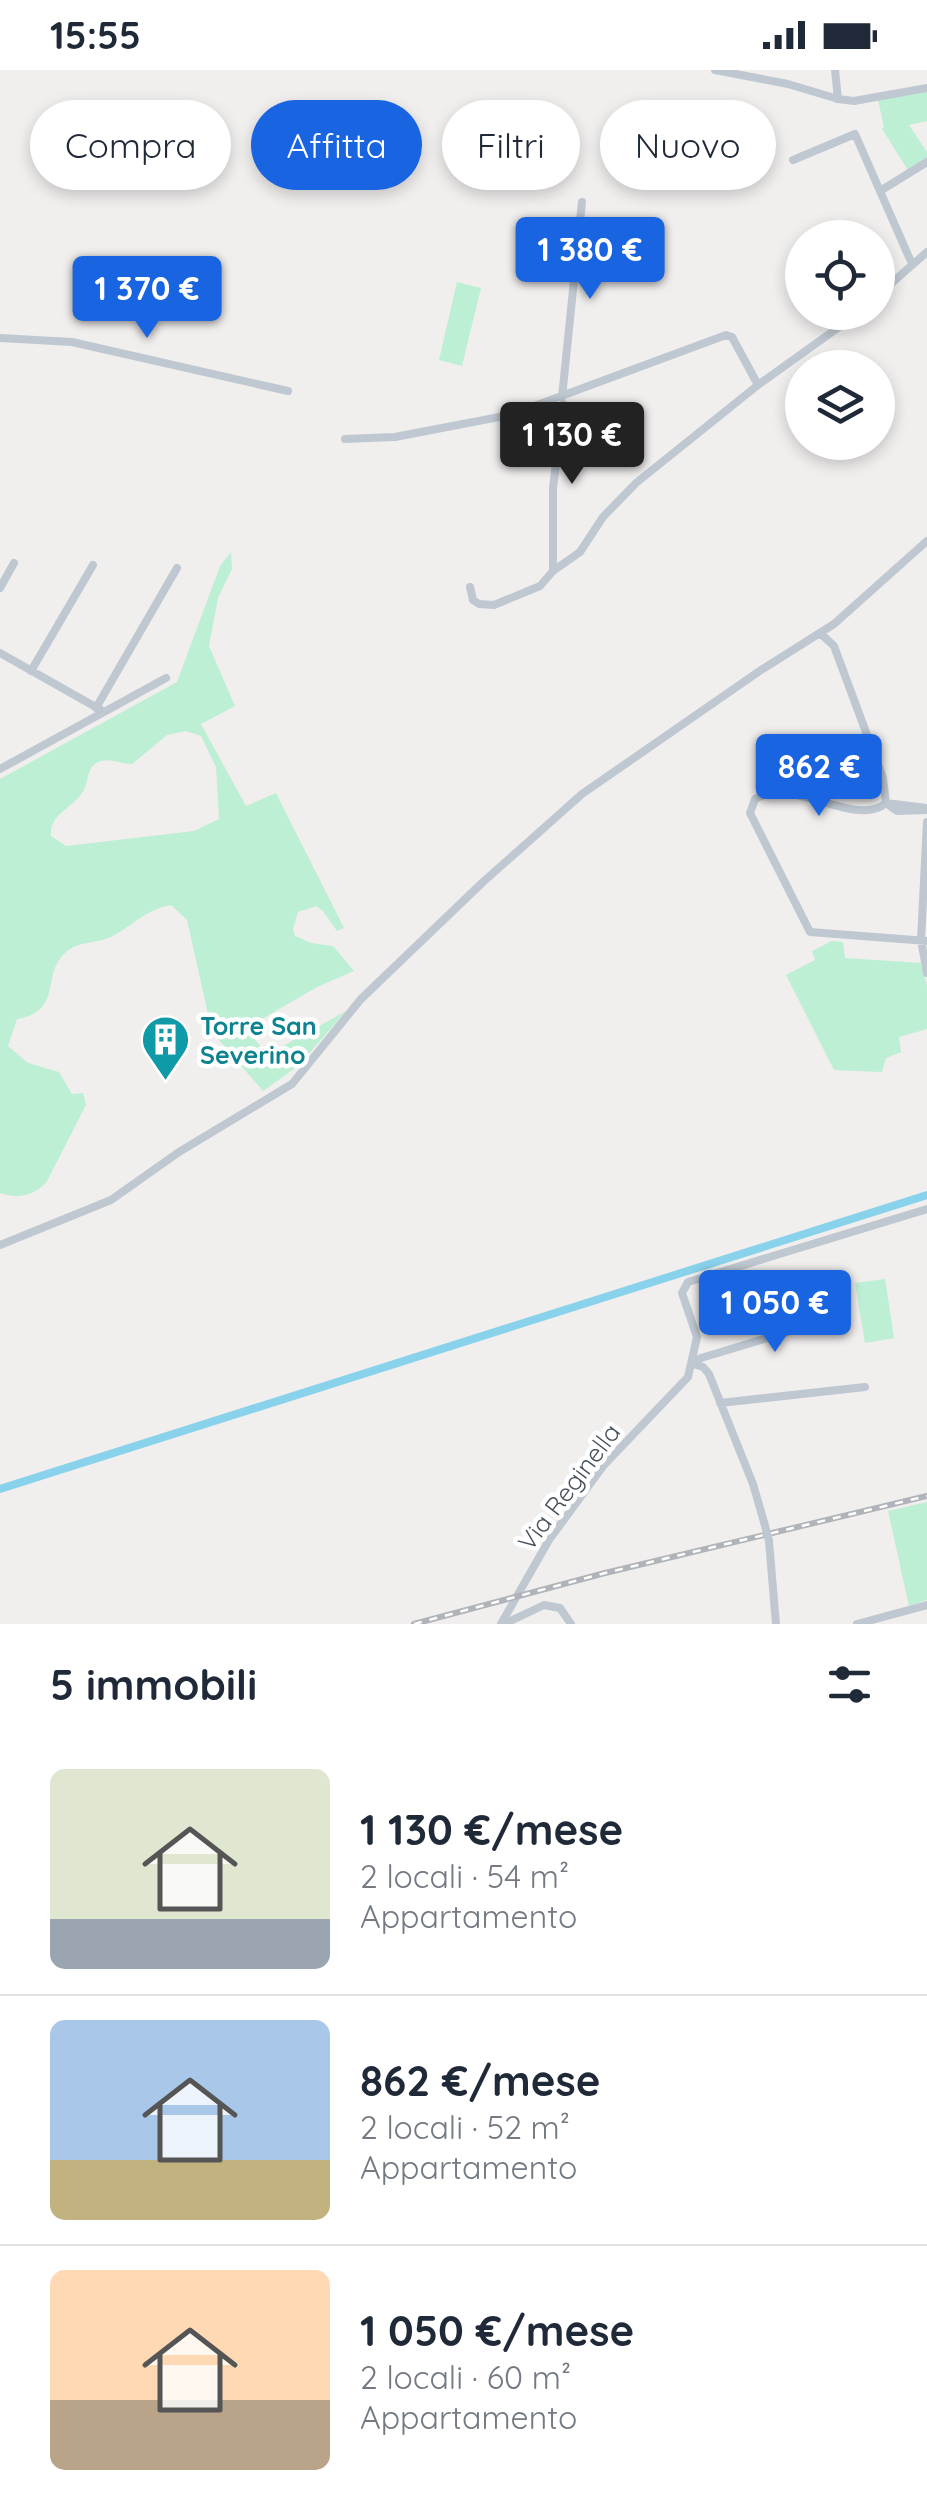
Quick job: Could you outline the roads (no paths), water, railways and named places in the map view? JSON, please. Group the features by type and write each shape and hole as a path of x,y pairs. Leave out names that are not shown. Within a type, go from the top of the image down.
{"street":[{"path":"715,70 788,84 838,100 854,101 927,88"},
{"path":"835,70 838,100"},
{"path":"793,160 855,134 912,264"},
{"path":"880,191 927,162"},
{"path":"553,570 553,488 582,202"},
{"path":"895,280 927,252"},
{"path":"470,588 473,600 494,605 540,586 553,570 580,552 602,517 636,483 758,385 835,330"},
{"path":"345,439 395,438 562,401 726,335 732,336 758,385"},
{"path":"0,338 72,342 288,391"},
{"path":"0,1245 111,1200 179,1152 292,1084 362,999 483,882 582,794 834,624 927,540"},
{"path":"0,588 14,564"},
{"path":"31,671 93,565"},
{"path":"101,710 178,568"},
{"path":"834,624 838,630 834,646"},
{"path":"820,633 834,646 883,778 886,804"},
{"path":"0,653 101,710"},
{"path":"0,768 166,678"},
{"path":"924,940 810,932 750,813 755,799 764,793 779,792 850,808 874,810 886,804 927,813 927,972"},
{"path":"693,1364 697,1337 682,1293 688,1282 927,1208"},
{"path":"693,1364 840,1316"},
{"path":"693,1364 709,1374 753,1484 768,1541 776,1624"},
{"name":"Via Reginella","path":"503,1624 549,1540 604,1466 688,1377 693,1364"},
{"path":"720,1403 865,1388"},
{"name":"Via Reginella","path":"503,1624 544,1605 560,1608 571,1624"},
{"path":"857,1624 927,1605"}],"waterway":[{"path":"0,1489 927,1195"}],"railway":[{"path":"414,1624 605,1573 927,1496"}],"place":[{"name":"Torre San Severino","path":"165,1082"}]}
